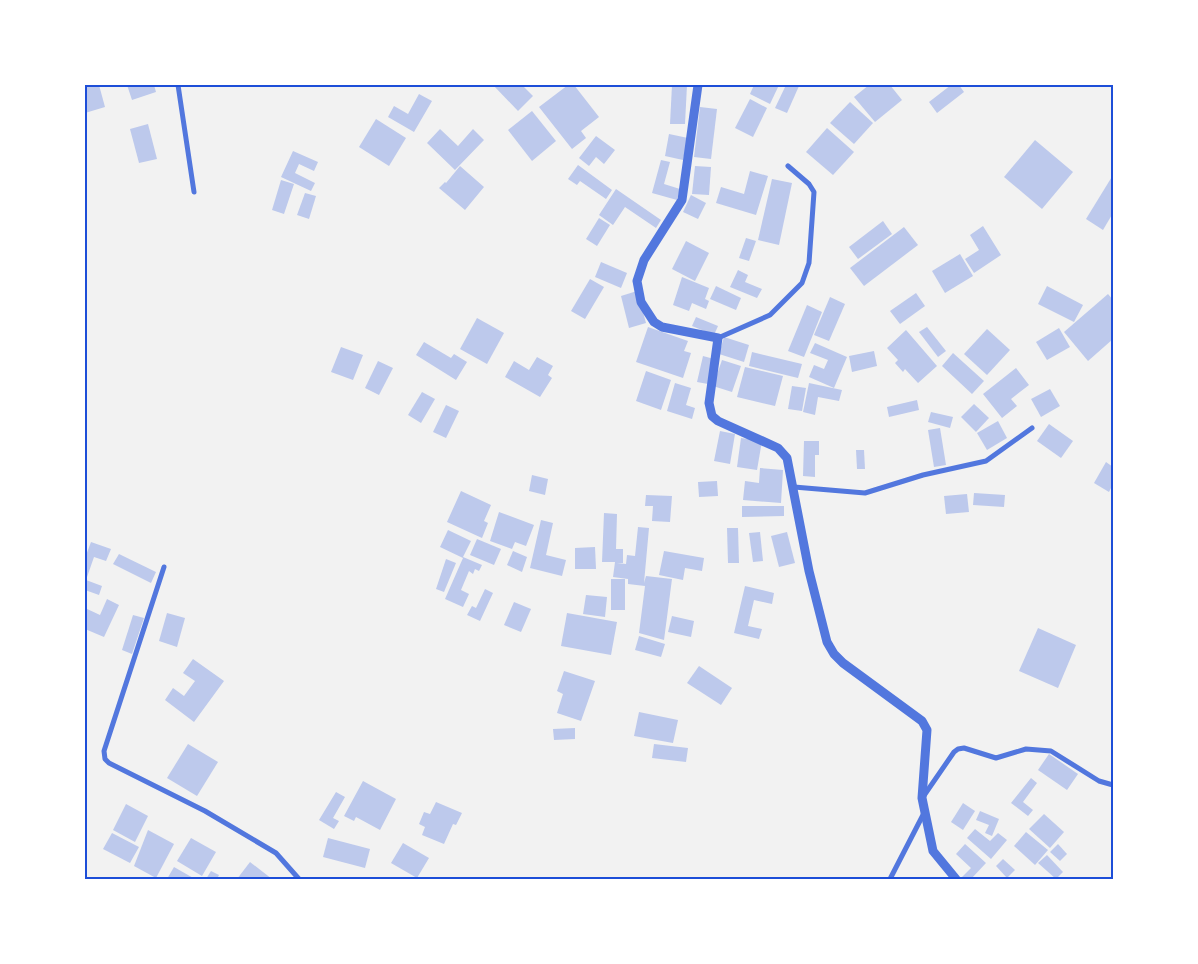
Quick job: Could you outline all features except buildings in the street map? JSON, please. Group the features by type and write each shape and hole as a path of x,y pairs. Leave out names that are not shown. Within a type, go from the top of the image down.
{"street":[{"path":"178,85 194,192"},
{"path":"698,85 682,200 644,260 637,281 641,302 654,322 662,327 718,338 770,315 802,282 809,263 814,192 809,184 788,166"},
{"path":"718,338 709,403 712,416 718,421 778,448 787,458 809,572 827,642 834,654 843,662 922,721 927,730 922,798 933,851 956,879"},
{"path":"794,487 866,493 923,475 986,461 1032,428"},
{"path":"164,567 104,751 105,759 109,763 204,811 276,853 299,879"},
{"path":"922,798 954,752 964,748 996,758 1026,749 1051,751 1099,781 1113,785"},
{"path":"890,879 925,812"}]}
